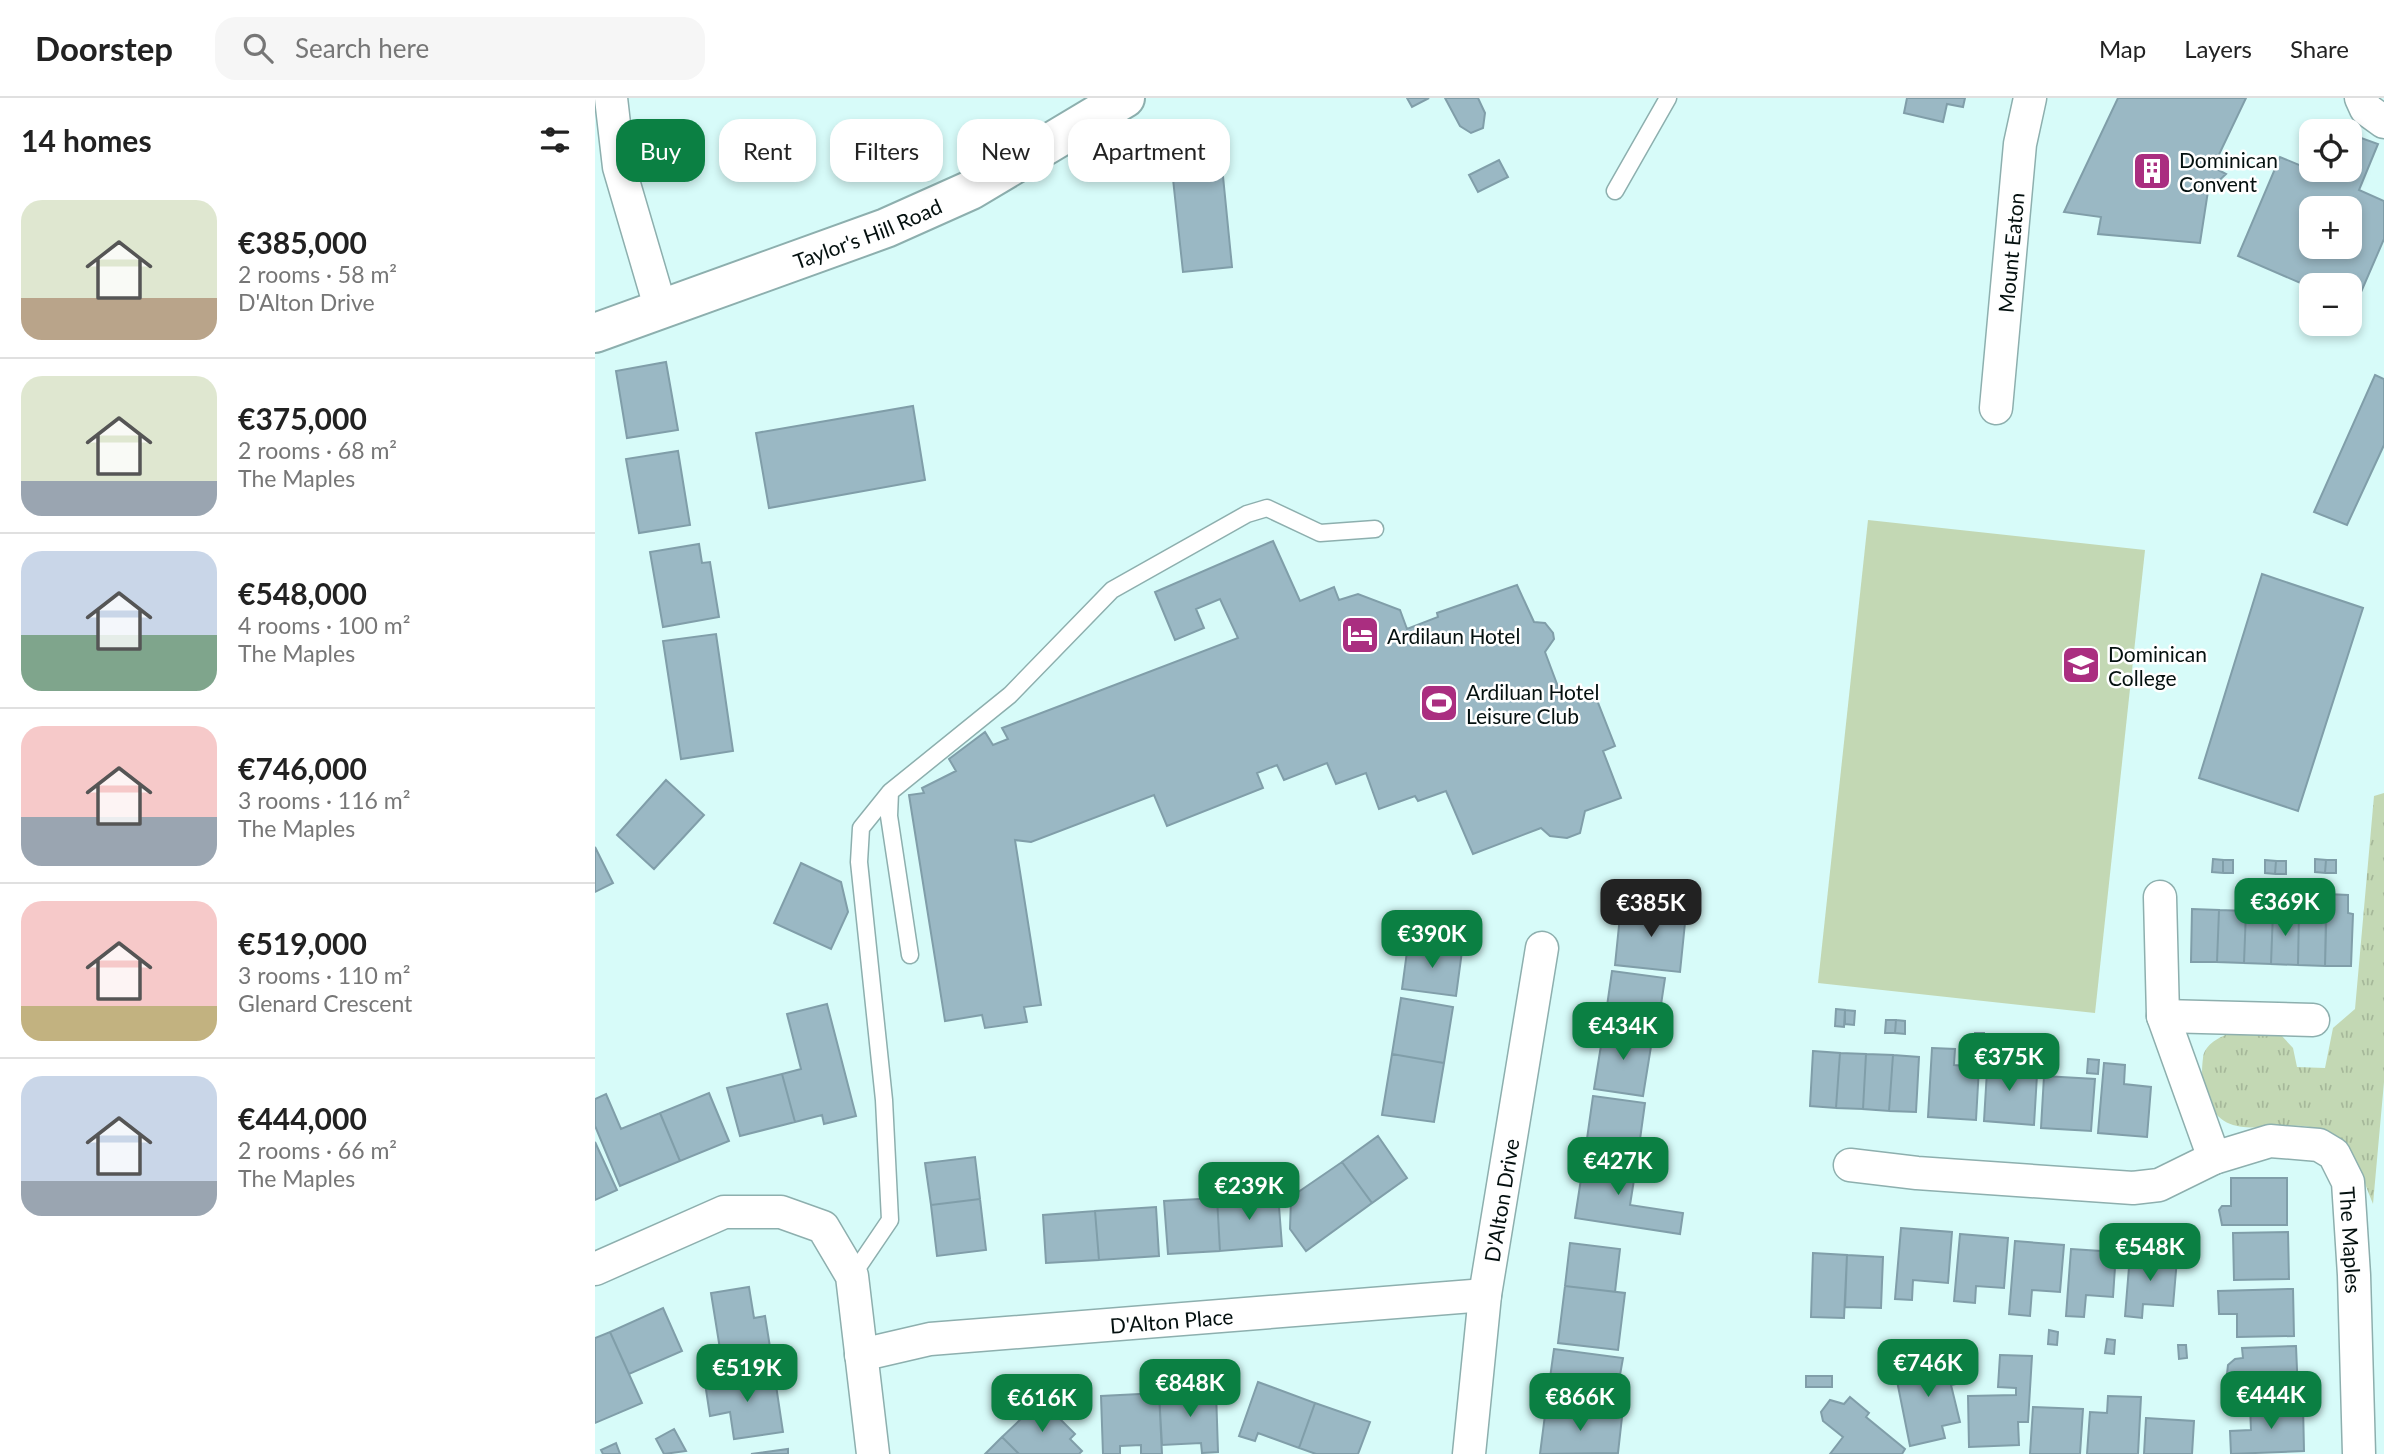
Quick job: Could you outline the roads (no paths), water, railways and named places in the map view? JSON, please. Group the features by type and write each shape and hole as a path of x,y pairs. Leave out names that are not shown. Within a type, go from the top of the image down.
{"main road":[{"name":"Taylor's Hill Road","path":"595,333 874,233 971,190 1125,98"}],"street":[{"path":"611,98 619,167 661,310"},
{"name":"Mount Eaton","path":"1996,408 2020,144 2030,98"},
{"path":"2361,98 2366,109 2384,122"},
{"path":"2160,897 2163,1016 2214,1158"},
{"name":"D'Alton Drive","path":"1469,1454 1485,1295 1542,948"},
{"path":"2163,1016 2313,1020"},
{"name":"The Maples","path":"1850,1164 1930,1174 2133,1188 2159,1185 2214,1158 2270,1141 2298,1141 2319,1145 2334,1154 2348,1182 2354,1275 2359,1454"},
{"path":"595,1269 724,1212 781,1212 823,1227 852,1276 873,1454"},
{"name":"D'Alton Place","path":"862,1355 930,1339 1485,1295"}],"lane":[{"path":"1615,191 1668,98"},
{"path":"852,1276 890,1220 884,1100 859,862 861,828 890,792 1010,695 1112,590 1247,514 1267,508 1320,533 1375,529"},
{"path":"890,792 889,816 910,956"}],"place":[{"name":"Dominican Convent","path":"2152,171"},
{"name":"Ardilaun Hotel","path":"1360,635"},
{"name":"Dominican College","path":"2081,665"},
{"name":"Ardiluan Hotel Leisure Club","path":"1439,703"}]}
